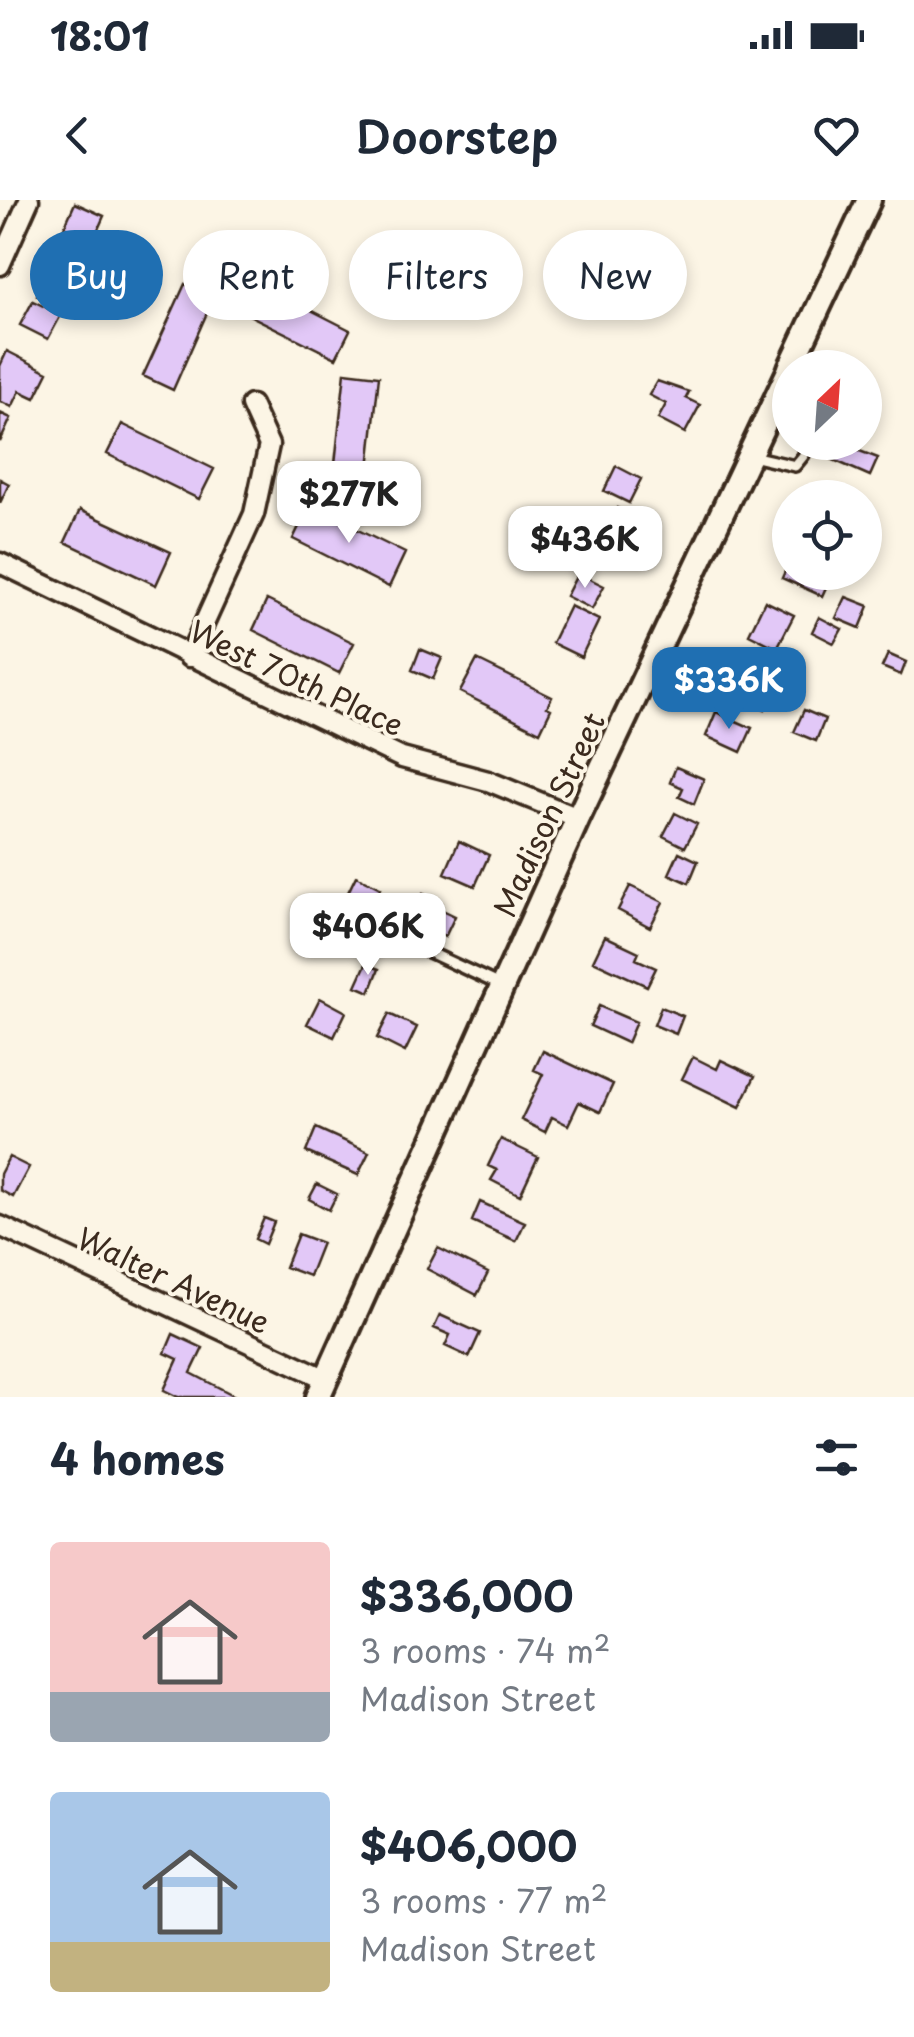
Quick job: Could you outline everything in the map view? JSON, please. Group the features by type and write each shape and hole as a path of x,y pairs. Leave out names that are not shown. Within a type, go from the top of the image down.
{"street":[{"path":"2,256 29,200"},
{"name":"Madison Street","path":"798,350 869,200"},
{"path":"189,657 254,514 269,444 251,404"},
{"name":"Madison Street","path":"322,1388 578,818 749,456 772,421"},
{"name":"West 70th Place","path":"0,563 402,758 488,781 578,818"},
{"name":"Walter Avenue","path":"0,1226 322,1388"}],"lane":[{"path":"749,456 795,466 798,460"},
{"path":"398,918 418,947 502,987"}],"building":[{"path":"75,203 104,216 98,230 63,230"},
{"path":"183,288 183,320 204,320 173,390 143,376"},
{"path":"30,307 30,320 58,320 48,339 20,325"},
{"path":"329,319 350,330 336,358 259,320"},
{"path":"7,351 48,372 35,398 20,391 12,407 0,401 0,366"},
{"path":"345,372 379,376 368,477 334,473"},
{"path":"657,381 689,392 686,398 700,405 685,433 658,419 666,404 649,395"},
{"path":"0,413 11,418 0,442"},
{"path":"122,424 214,469 199,499 107,454"},
{"path":"834,460 877,460 870,476"},
{"path":"616,466 641,479 629,503 604,491"},
{"path":"0,479 9,484 0,503"},
{"path":"309,506 405,553 389,587 293,539"},
{"path":"617,508 643,521 627,553 585,532 593,515 610,523"},
{"path":"80,510 171,552 156,585 65,542"},
{"path":"578,573 604,586 592,609 566,596"},
{"path":"846,597 869,606 860,628 836,618"},
{"path":"267,600 354,643 339,673 253,630"},
{"path":"765,601 794,615 777,648 749,634"},
{"path":"570,606 599,620 581,657 552,643"},
{"path":"819,617 842,629 834,643 812,632"},
{"path":"420,649 442,658 433,679 412,670"},
{"path":"888,654 906,662 901,675 882,667"},
{"path":"755,656 783,670 765,709 736,695"},
{"path":"477,660 552,697 540,732 460,692"},
{"path":"804,710 825,719 816,741 794,732"},
{"path":"716,712 752,728 741,752 706,736"},
{"path":"676,767 704,779 694,804 679,797 683,788 670,782"},
{"path":"675,813 697,824 685,847 663,836"},
{"path":"459,841 489,855 475,886 445,873"},
{"path":"679,852 698,861 689,883 669,874"},
{"path":"356,876 380,888 364,921 340,909"},
{"path":"630,886 663,902 650,927 618,910"},
{"path":"423,894 442,903 440,909 455,916 445,937 410,920"},
{"path":"338,918 365,931 355,953 327,940"},
{"path":"605,936 639,952 636,959 656,968 647,986 593,961"},
{"path":"366,964 379,969 370,992 356,986"},
{"path":"320,998 346,1012 334,1037 307,1024"},
{"path":"599,1006 636,1022 627,1043 590,1026"},
{"path":"661,1007 683,1016 676,1034 654,1025"},
{"path":"389,1014 417,1027 405,1052 377,1038"},
{"path":"543,1051 613,1084 600,1112 579,1102 568,1125 552,1117 545,1132 521,1120 543,1074 534,1070"},
{"path":"693,1057 717,1069 721,1060 755,1076 740,1107 682,1079"},
{"path":"316,1128 369,1152 358,1175 306,1152"},
{"path":"501,1139 538,1157 520,1195 491,1180 497,1170 488,1166"},
{"path":"9,1157 29,1167 13,1197 0,1190 0,1174"},
{"path":"317,1184 337,1194 329,1210 309,1199"},
{"path":"480,1202 525,1222 516,1241 472,1221"},
{"path":"264,1218 274,1222 265,1244 255,1239"},
{"path":"298,1234 322,1243 309,1276 285,1267"},
{"path":"438,1248 488,1273 477,1295 427,1269"},
{"path":"440,1315 480,1333 469,1357 445,1346 450,1335 434,1328"},
{"path":"173,1334 203,1348 191,1373 237,1397 178,1397 164,1390 178,1359 165,1353"}]}
